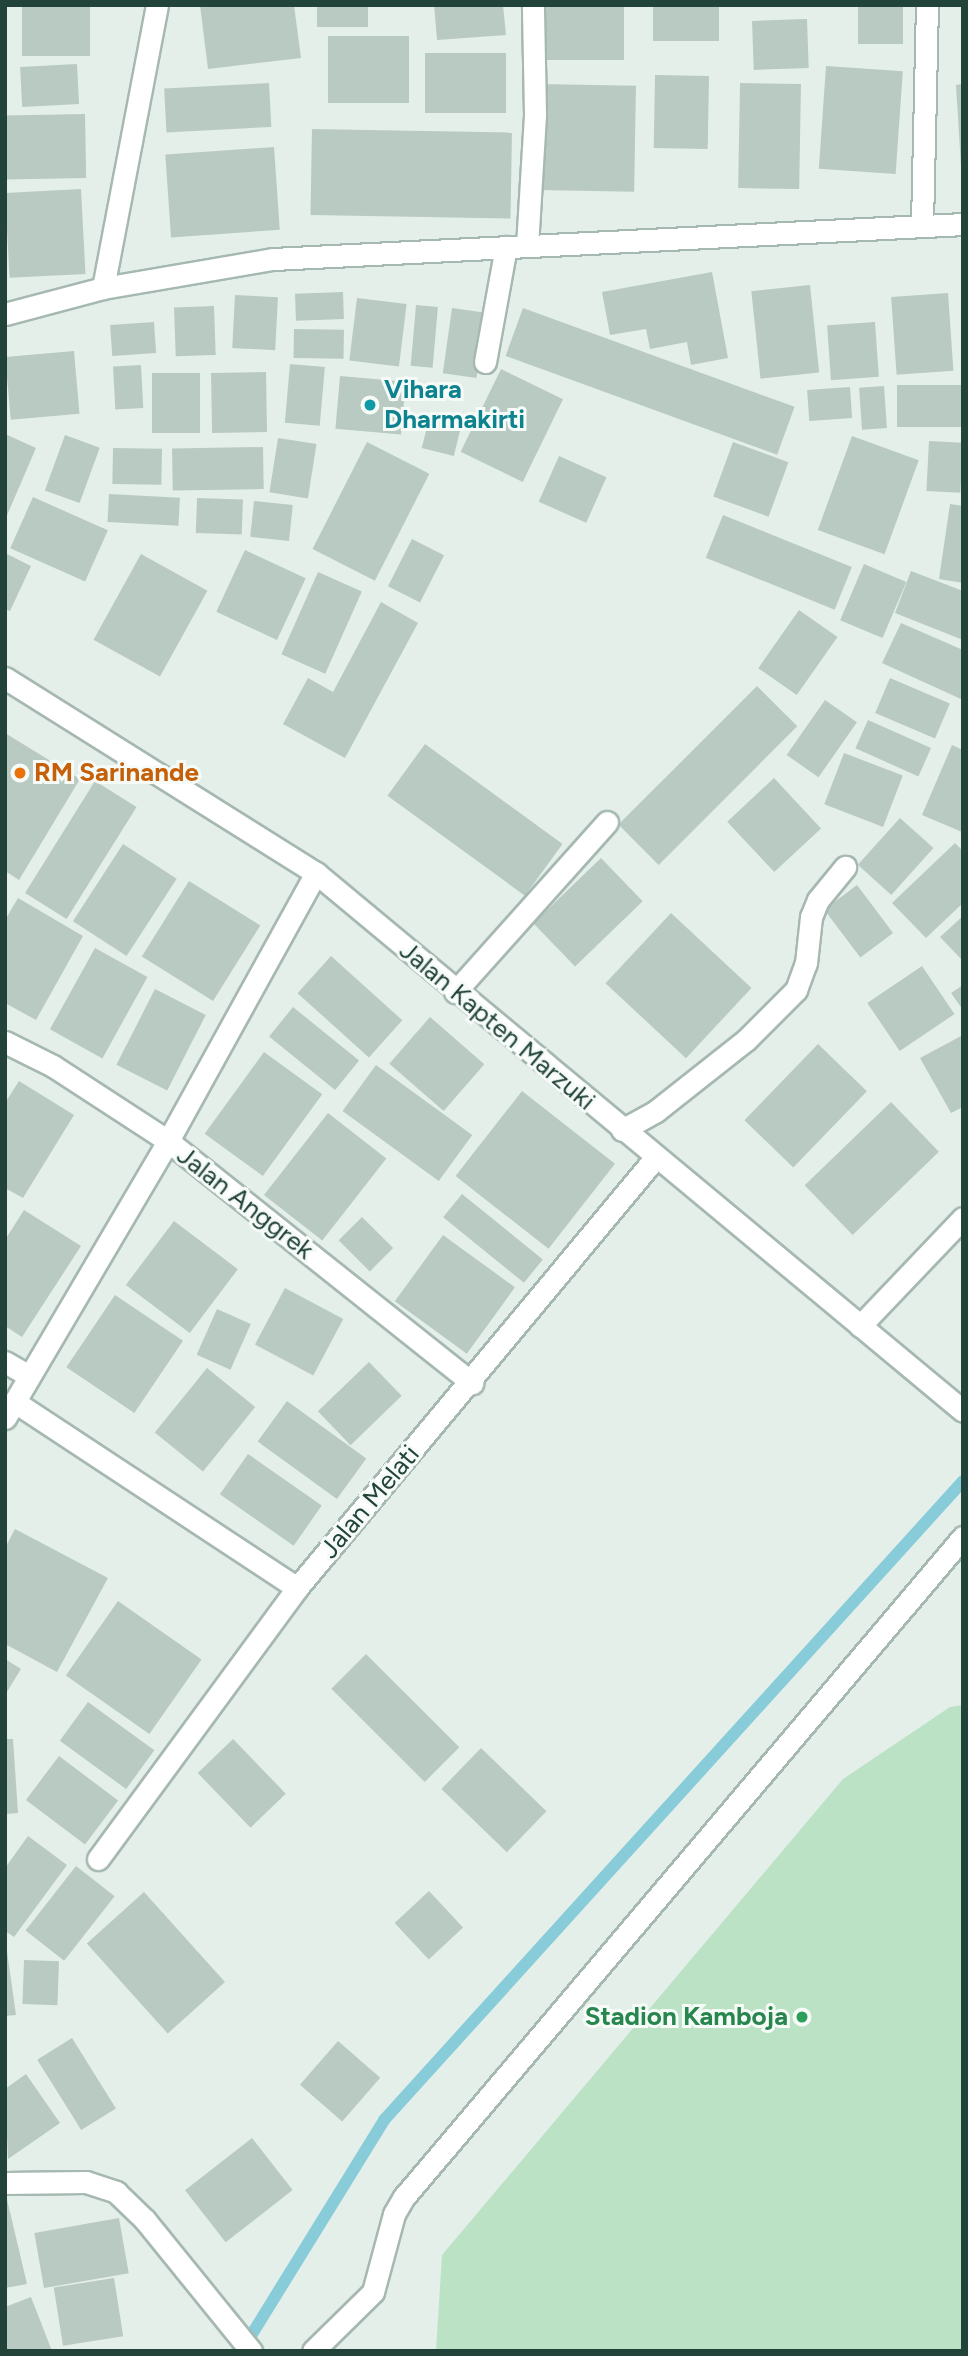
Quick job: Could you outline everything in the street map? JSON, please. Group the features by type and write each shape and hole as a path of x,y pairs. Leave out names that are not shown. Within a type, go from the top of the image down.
{"street":[{"path":"103,288 157,5"},
{"path":"485,362 516,246 535,114 533,5"},
{"path":"922,224 928,5"},
{"path":"5,314 103,288 273,259 963,224"},
{"name":"Jalan Kapten Marzuki","path":"5,678 316,873 455,992 963,1411"},
{"path":"455,992 607,822"},
{"path":"622,1130 656,1111 746,1040 796,990 806,963 811,917 818,900 845,867"},
{"path":"297,1588 10,1410 168,1141 316,873"},
{"name":"Jalan Anggrek","path":"5,1042 53,1066 168,1141 471,1383"},
{"name":"Jalan Melati","path":"98,1859 297,1588 471,1383 656,1157"},
{"path":"860,1326 963,1218"},
{"path":"5,1362 29,1376"},
{"path":"313,2351 373,2292 394,2214 404,2197 963,1536"},
{"path":"5,2183 86,2182 116,2192 145,2220 251,2351"}],"green space":[{"name":"Stadion Kamboja","path":"963,1705 963,2351 436,2351 442,2255 843,1779 950,1707"}],"building":[{"path":"22,5 90,5 90,56 22,56"},
{"path":"200,5 294,5 301,58 208,69"},
{"path":"317,5 368,5 368,27 317,27"},
{"path":"434,5 503,5 506,35 437,40"},
{"path":"543,5 624,5 624,60 543,60"},
{"path":"653,5 719,5 719,41 653,41"},
{"path":"858,5 903,5 903,44 858,44"},
{"path":"807,19 809,68 754,70 752,21"},
{"path":"328,36 409,36 409,103 328,103"},
{"path":"425,53 506,53 506,113 425,113"},
{"path":"77,64 79,104 22,107 20,67"},
{"path":"826,66 903,71 896,174 819,169"},
{"path":"655,75 709,76 708,149 654,148"},
{"path":"269,83 271,127 166,132 164,88"},
{"path":"740,83 801,84 799,189 738,188"},
{"path":"538,84 636,86 634,192 536,190"},
{"path":"963,84 963,166 961,166 956,85"},
{"path":"85,114 86,178 6,179 5,115"},
{"path":"312,129 512,132 510,218 310,215"},
{"path":"274,147 280,230 171,237 165,155"},
{"path":"81,189 85,274 10,278 5,193"},
{"path":"712,272 728,358 691,365 687,342 650,349 646,329 610,335 602,292"},
{"path":"810,285 819,373 761,379 751,291"},
{"path":"343,292 344,319 296,321 295,294"},
{"path":"948,293 953,371 897,375 891,297"},
{"path":"235,295 278,297 275,350 232,348"},
{"path":"357,298 407,304 399,367 349,361"},
{"path":"416,305 438,307 433,368 411,366"},
{"path":"214,306 216,355 176,356 174,307"},
{"path":"452,308 486,313 476,378 443,373"},
{"path":"523,308 795,407 777,455 506,356"},
{"path":"154,322 156,353 112,356 110,325"},
{"path":"875,322 879,377 831,380 827,325"},
{"path":"294,329 344,330 343,359 293,358"},
{"path":"74,351 79,414 11,420 5,357"},
{"path":"290,364 325,367 320,426 285,423"},
{"path":"141,365 143,408 115,409 113,366"},
{"path":"501,369 563,399 523,482 461,452"},
{"path":"266,372 267,432 212,433 211,373"},
{"path":"152,373 200,373 200,433 152,433"},
{"name":"Vihara Dharmakirti","path":"340,376 406,382 401,435 335,429"},
{"path":"897,385 963,385 963,427 897,427"},
{"path":"884,386 887,428 862,430 859,388"},
{"path":"850,387 852,418 809,421 807,390"},
{"path":"430,415 462,423 454,456 422,448"},
{"path":"5,434 36,448 5,520"},
{"path":"65,435 100,448 80,503 45,490"},
{"path":"852,436 919,460 885,554 818,530"},
{"path":"278,438 317,444 308,498 269,492"},
{"path":"929,441 963,443 960,493 926,491"},
{"path":"367,442 429,474 375,581 313,549"},
{"path":"733,442 788,462 769,517 713,497"},
{"path":"263,447 264,489 173,491 172,449"},
{"path":"113,448 162,449 161,485 112,484"},
{"path":"559,456 607,477 586,523 539,502"},
{"path":"109,494 180,498 178,526 108,522"},
{"path":"33,497 108,530 85,582 10,548"},
{"path":"197,498 243,500 242,535 196,533"},
{"path":"254,501 293,505 289,541 250,537"},
{"path":"950,504 963,506 963,583 939,579"},
{"path":"723,515 852,567 835,610 706,558"},
{"path":"412,539 444,555 420,603 388,586"},
{"path":"245,550 306,578 277,640 216,612"},
{"path":"5,553 31,566 10,611 5,609"},
{"path":"141,554 207,591 160,677 93,640"},
{"path":"864,564 906,582 883,638 840,620"},
{"path":"911,571 963,591 963,640 895,613"},
{"path":"318,572 362,592 325,674 281,654"},
{"path":"381,602 418,623 345,758 283,724 308,678 333,692"},
{"path":"799,610 838,637 797,695 758,668"},
{"path":"901,623 963,650 963,700 882,663"},
{"path":"890,678 950,703 935,738 875,713"},
{"path":"757,686 797,726 659,865 618,825"},
{"path":"825,700 857,722 819,777 787,755"},
{"path":"868,720 931,748 918,776 855,748"},
{"path":"5,733 80,779 19,880 5,871"},
{"path":"425,744 563,844 525,896 387,796"},
{"path":"952,745 963,750 962,832 922,815"},
{"path":"844,753 903,776 883,827 824,804"},
{"path":"774,778 821,828 774,872 727,822"},
{"path":"95,781 137,807 67,919 25,893"},
{"path":"900,818 933,848 891,895 858,865"},
{"path":"955,843 963,851 963,903 926,938 892,903"},
{"path":"123,844 177,879 127,956 73,921"},
{"path":"601,858 643,901 575,966 533,923"},
{"path":"189,881 260,926 213,1001 142,956"},
{"path":"857,885 893,933 860,958 824,910"},
{"path":"18,898 83,936 36,1020 5,1003 5,920"},
{"path":"671,913 751,988 686,1058 606,983"},
{"path":"963,916 963,961 940,937"},
{"path":"95,948 147,977 102,1058 50,1029"},
{"path":"331,956 402,1020 369,1057 298,993"},
{"path":"922,966 954,1014 900,1051 867,1003"},
{"path":"963,985 963,1010 951,993"},
{"path":"155,989 206,1015 167,1091 116,1065"},
{"path":"293,1007 359,1060 335,1090 269,1037"},
{"path":"430,1017 484,1064 444,1111 389,1064"},
{"path":"963,1035 963,1107 951,1113 920,1058"},
{"path":"818,1044 867,1091 793,1167 744,1120"},
{"path":"264,1052 322,1094 263,1176 205,1134"},
{"path":"376,1065 472,1135 439,1181 342,1111"},
{"path":"19,1081 74,1115 23,1198 5,1188 5,1103"},
{"path":"522,1091 615,1164 548,1249 456,1176"},
{"path":"891,1102 939,1152 853,1235 805,1185"},
{"path":"328,1113 386,1159 322,1241 264,1195"},
{"path":"462,1194 543,1259 524,1283 443,1217"},
{"path":"24,1210 81,1246 22,1337 5,1326 5,1240"},
{"path":"362,1217 393,1248 370,1271 339,1240"},
{"path":"174,1221 238,1269 190,1333 126,1285"},
{"path":"443,1235 515,1287 467,1354 395,1301"},
{"path":"285,1288 343,1319 313,1375 255,1345"},
{"path":"115,1295 183,1341 134,1413 66,1367"},
{"path":"217,1309 251,1324 230,1370 197,1355"},
{"path":"369,1362 402,1396 351,1445 318,1411"},
{"path":"207,1368 255,1407 203,1472 155,1433"},
{"path":"287,1401 366,1459 337,1499 258,1441"},
{"path":"248,1454 322,1506 294,1546 220,1494"},
{"path":"15,1529 108,1578 57,1672 5,1644 5,1548"},
{"path":"118,1601 202,1660 149,1734 66,1676"},
{"path":"366,1654 459,1747 425,1782 331,1689"},
{"path":"5,1659 21,1669 5,1695"},
{"path":"88,1702 154,1750 126,1789 60,1741"},
{"path":"5,1739 13,1739 18,1813 5,1814"},
{"path":"233,1739 286,1794 251,1828 198,1773"},
{"path":"481,1748 546,1811 507,1852 441,1789"},
{"path":"59,1756 118,1801 85,1844 26,1800"},
{"path":"28,1836 67,1865 14,1937 5,1931 5,1868"},
{"path":"76,1866 115,1896 64,1961 26,1931"},
{"path":"429,1891 463,1928 429,1960 395,1923"},
{"path":"144,1892 225,1982 168,2033 87,1944"},
{"path":"5,1937 16,2015 5,2016"},
{"path":"24,1960 59,1961 57,2005 22,2004"},
{"path":"72,2038 116,2108 81,2130 37,2060"},
{"path":"338,2041 380,2078 342,2122 300,2085"},
{"path":"26,2074 60,2123 8,2159 5,2089"},
{"path":"252,2138 293,2190 226,2242 185,2190"},
{"path":"5,2191 27,2284 5,2288"},
{"path":"119,2218 129,2273 44,2288 34,2233"},
{"path":"114,2278 123,2336 63,2346 54,2288"},
{"path":"31,2297 52,2351 5,2351 5,2307"}],"waterway":[{"path":"244,2347 384,2120 963,1481"}],"place":[{"name":"Vihara Dharmakirti","path":"370,405"},
{"name":"RM Sarinande","path":"20,773"},
{"name":"Stadion Kamboja","path":"802,2017"}]}
